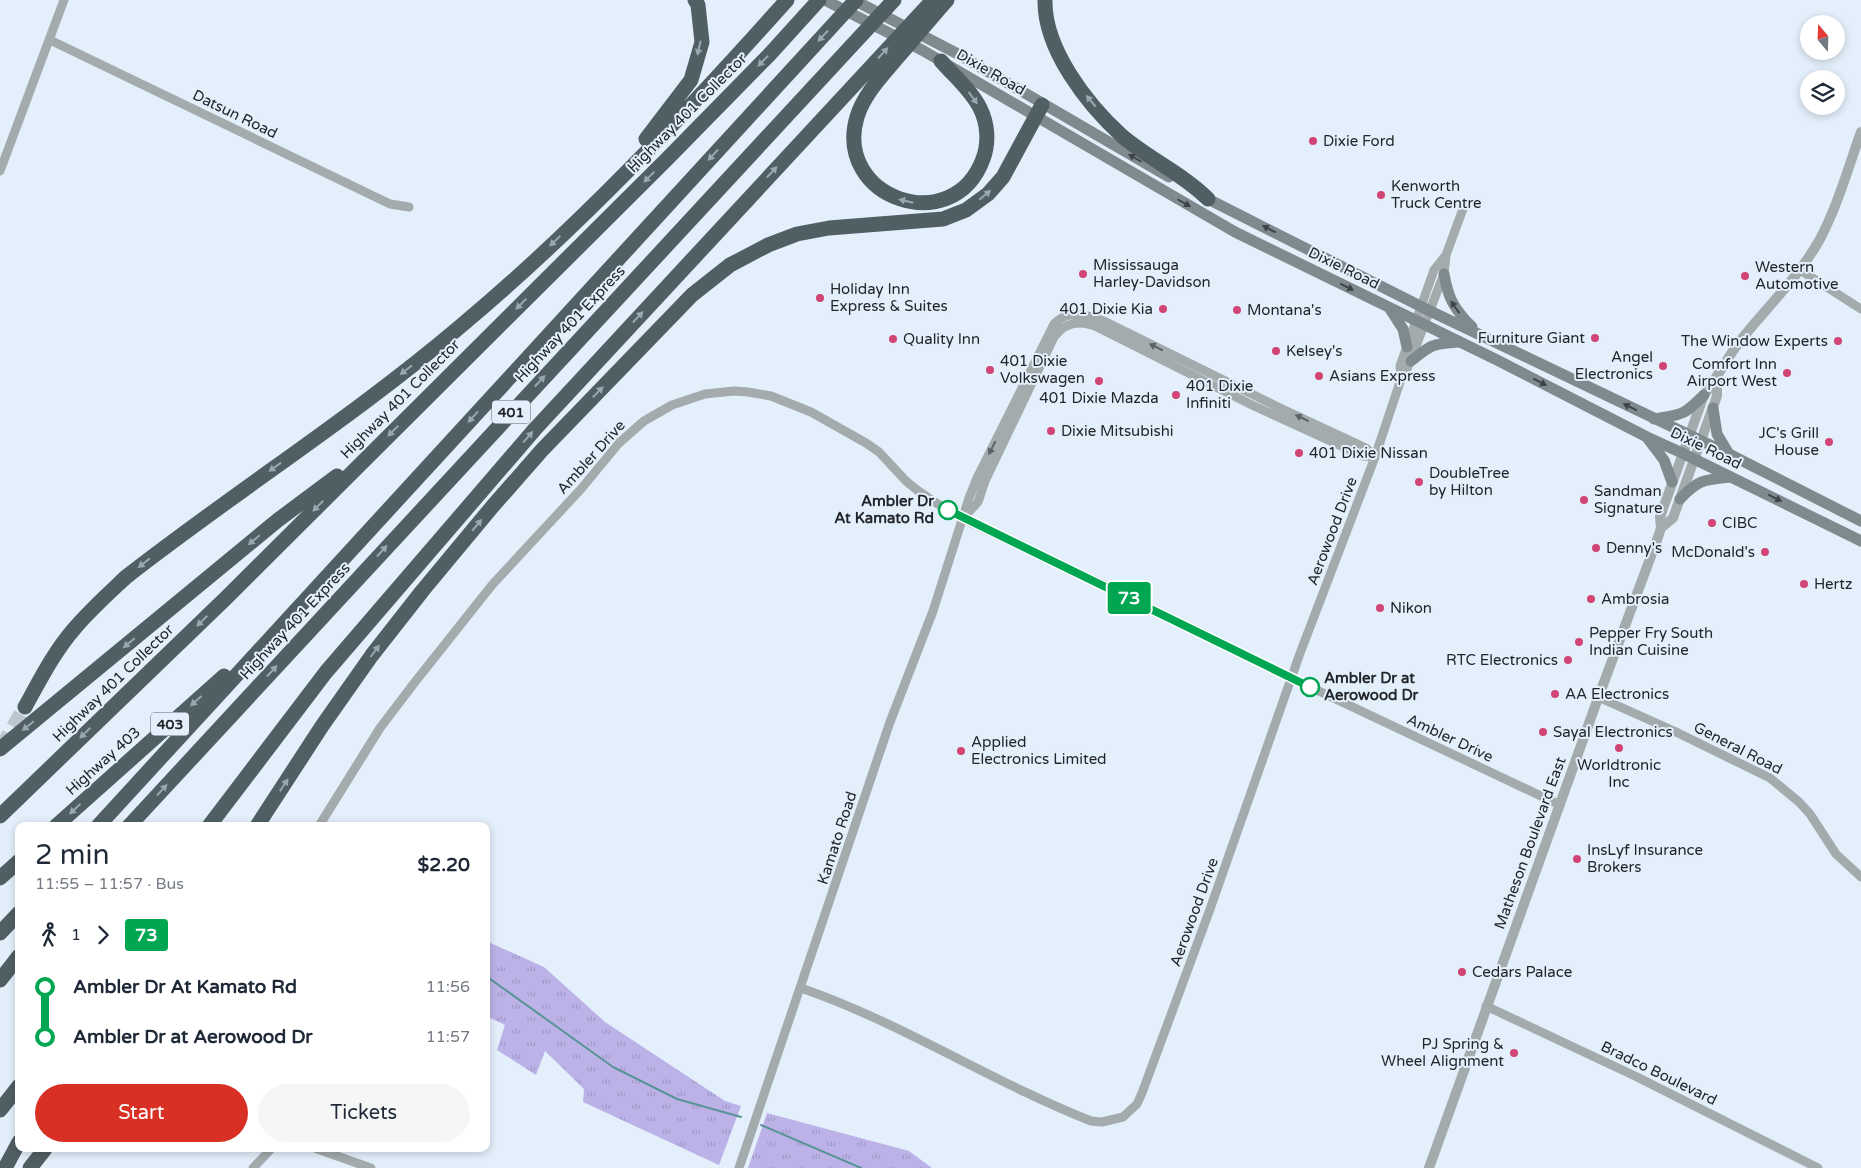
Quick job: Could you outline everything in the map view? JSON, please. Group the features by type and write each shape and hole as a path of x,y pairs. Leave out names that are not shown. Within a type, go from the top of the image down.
{"highway":[{"path":"590,208 637,151 690,80 702,42 698,5 695,0"},
{"path":"25,707 52,658 73,630 99,602 126,577 389,384 504,289 644,154 787,0"},
{"name":"Highway 401 Collector","path":"0,816 226,598 667,159 820,0"},
{"name":"Highway 401 Express","path":"102,822 855,0"},
{"name":"Highway 401 Express","path":"133,822 894,0"},
{"name":"401","path":"214,822 326,672 535,429 933,0"},
{"path":"941,61 980,107 986,124 987,141 984,157 972,180 961,190 948,197 925,204 910,203 896,199 878,188 862,168 854,145 854,131 857,116 872,88 947,0"},
{"path":"1045,0 1045,9 1054,46 1074,81 1100,113 1123,136 1194,185 1208,199"},
{"path":"260,822 322,726 372,655 423,590 542,450 692,295 730,265 768,245 797,234 829,228 943,219 966,210 988,194 1003,177 1039,110"},
{"path":"0,749 278,520 377,447"},
{"name":"Highway 403","path":"60,822 285,622"},
{"path":"0,878 15,865"},
{"path":"0,933 15,917"},
{"path":"0,967 15,951"},
{"path":"0,980 15,961"},
{"path":"0,1110 15,1091"},
{"path":"5,1168 15,1149"},
{"path":"30,1168 43,1152"}],"main road":[{"name":"Dixie Road","path":"825,0 1208,199 1425,308 1729,454 1861,521"},
{"name":"Dixie Road","path":"855,0 934,41 1039,110 1235,232 1861,541"},
{"path":"1444,274 1451,303 1479,333"},
{"path":"1387,306 1404,331 1407,347"},
{"path":"1411,361 1428,346 1460,342"},
{"path":"1654,419 1678,416 1689,410 1704,395"},
{"path":"1713,408 1718,434 1729,454"},
{"path":"1647,437 1664,460 1672,482"},
{"path":"1680,500 1690,488 1701,481 1731,477"}],"street":[{"path":"0,171 64,0"},
{"name":"Datsun Road","path":"50,40 390,204 409,207"},
{"name":"Matheson Boulevard East","path":"1429,1168 1598,697 1661,528 1660,517 1704,395 1740,342 1800,270 1819,240 1833,211 1861,132"},
{"name":"Aerowood Drive","path":"1425,308 1444,274 1446,255 1464,206"},
{"name":"Aerowood Drive","path":"801,988 873,1016 1082,1118 1102,1122 1123,1117 1137,1104 1209,912 1292,678 1375,457 1401,378 1411,361 1434,270 1446,255"},
{"path":"1800,270 1861,309"},
{"path":"963,518 978,502 986,481 1054,337 1064,327 1077,323 1087,323 1097,327 1261,409 1363,456 1375,457"},
{"name":"Aerowood Drive","path":"1401,378 1400,366 1407,347 1420,323"},
{"name":"Matheson Boulevard East","path":"1661,528 1673,518 1680,500 1717,396 1717,378"},
{"name":"Ambler Drive","path":"322,822 386,721 492,585 581,489 619,443 644,421 672,404 705,394 734,391 758,393 788,402 811,412 866,443 878,452 911,486 933,502 963,518 1292,678 1560,805"},
{"name":"Kamato Road","path":"739,1168 890,722 933,611 963,518"},
{"name":"General Road","path":"1598,697 1674,731 1770,778 1799,802 1810,814 1836,854 1861,877"},
{"name":"Bradco Boulevard","path":"1486,1006 1635,1076 1818,1168"},
{"path":"253,1168 268,1152"},
{"path":"326,1152 371,1168"}],"green space":[{"path":"490,943 544,967 605,1022 725,1101 741,1106 719,1165 583,1102 584,1089 545,1051 536,1075 497,1050 505,1025 490,1018"},
{"path":"767,1113 909,1151 932,1168 748,1168"}],"waterway":[{"path":"490,979 613,1067 677,1099 741,1117"},
{"path":"761,1125 861,1168"}],"tunnel":[{"path":"2,747 25,707"}],"bus line":[{"name":"73","path":"948,510 1310,687"}],"place":[{"name":"Dixie Ford","path":"1313,141"},
{"name":"Kenworth Truck Centre","path":"1381,195"},
{"name":"Mississauga Harley-Davidson","path":"1083,274"},
{"name":"Western Automotive","path":"1745,276"},
{"name":"Holiday Inn Express & Suites","path":"820,298"},
{"name":"401 Dixie Kia","path":"1163,309"},
{"name":"Montana's","path":"1237,310"},
{"name":"Furniture Giant","path":"1595,338"},
{"name":"Quality Inn","path":"893,339"},
{"name":"The Window Experts","path":"1838,341"},
{"name":"Kelsey's","path":"1276,351"},
{"name":"Angel Electronics","path":"1663,366"},
{"name":"401 Dixie Volkswagen","path":"990,370"},
{"name":"Comfort Inn Airport West","path":"1787,373"},
{"name":"Asians Express","path":"1319,376"},
{"name":"401 Dixie Mazda","path":"1099,381"},
{"name":"401 Dixie Infiniti","path":"1176,395"},
{"name":"Dixie Mitsubishi","path":"1051,431"},
{"name":"JC's Grill House","path":"1829,442"},
{"name":"401 Dixie Nissan","path":"1299,453"},
{"name":"DoubleTree by Hilton","path":"1419,482"},
{"name":"Sandman Signature","path":"1584,500"},
{"name":"Ambler Dr At Kamato Rd","path":"948,510"},
{"name":"CIBC","path":"1712,523"},
{"name":"Denny's","path":"1596,548"},
{"name":"McDonald's","path":"1765,552"},
{"name":"Hertz","path":"1804,584"},
{"name":"Ambrosia","path":"1591,599"},
{"name":"Nikon","path":"1380,608"},
{"name":"Pepper Fry South Indian Cuisine","path":"1579,642"},
{"name":"RTC Electronics","path":"1568,660"},
{"name":"Ambler Dr at Aerowood Dr","path":"1310,687"},
{"name":"AA Electronics","path":"1555,694"},
{"name":"Sayal Electronics","path":"1543,732"},
{"name":"Worldtronic Inc","path":"1619,748"},
{"name":"Applied Electronics Limited","path":"961,751"},
{"name":"InsLyf Insurance Brokers","path":"1577,859"},
{"name":"Cedars Palace","path":"1462,972"},
{"name":"PJ Spring & Wheel Alignment","path":"1514,1053"}]}
